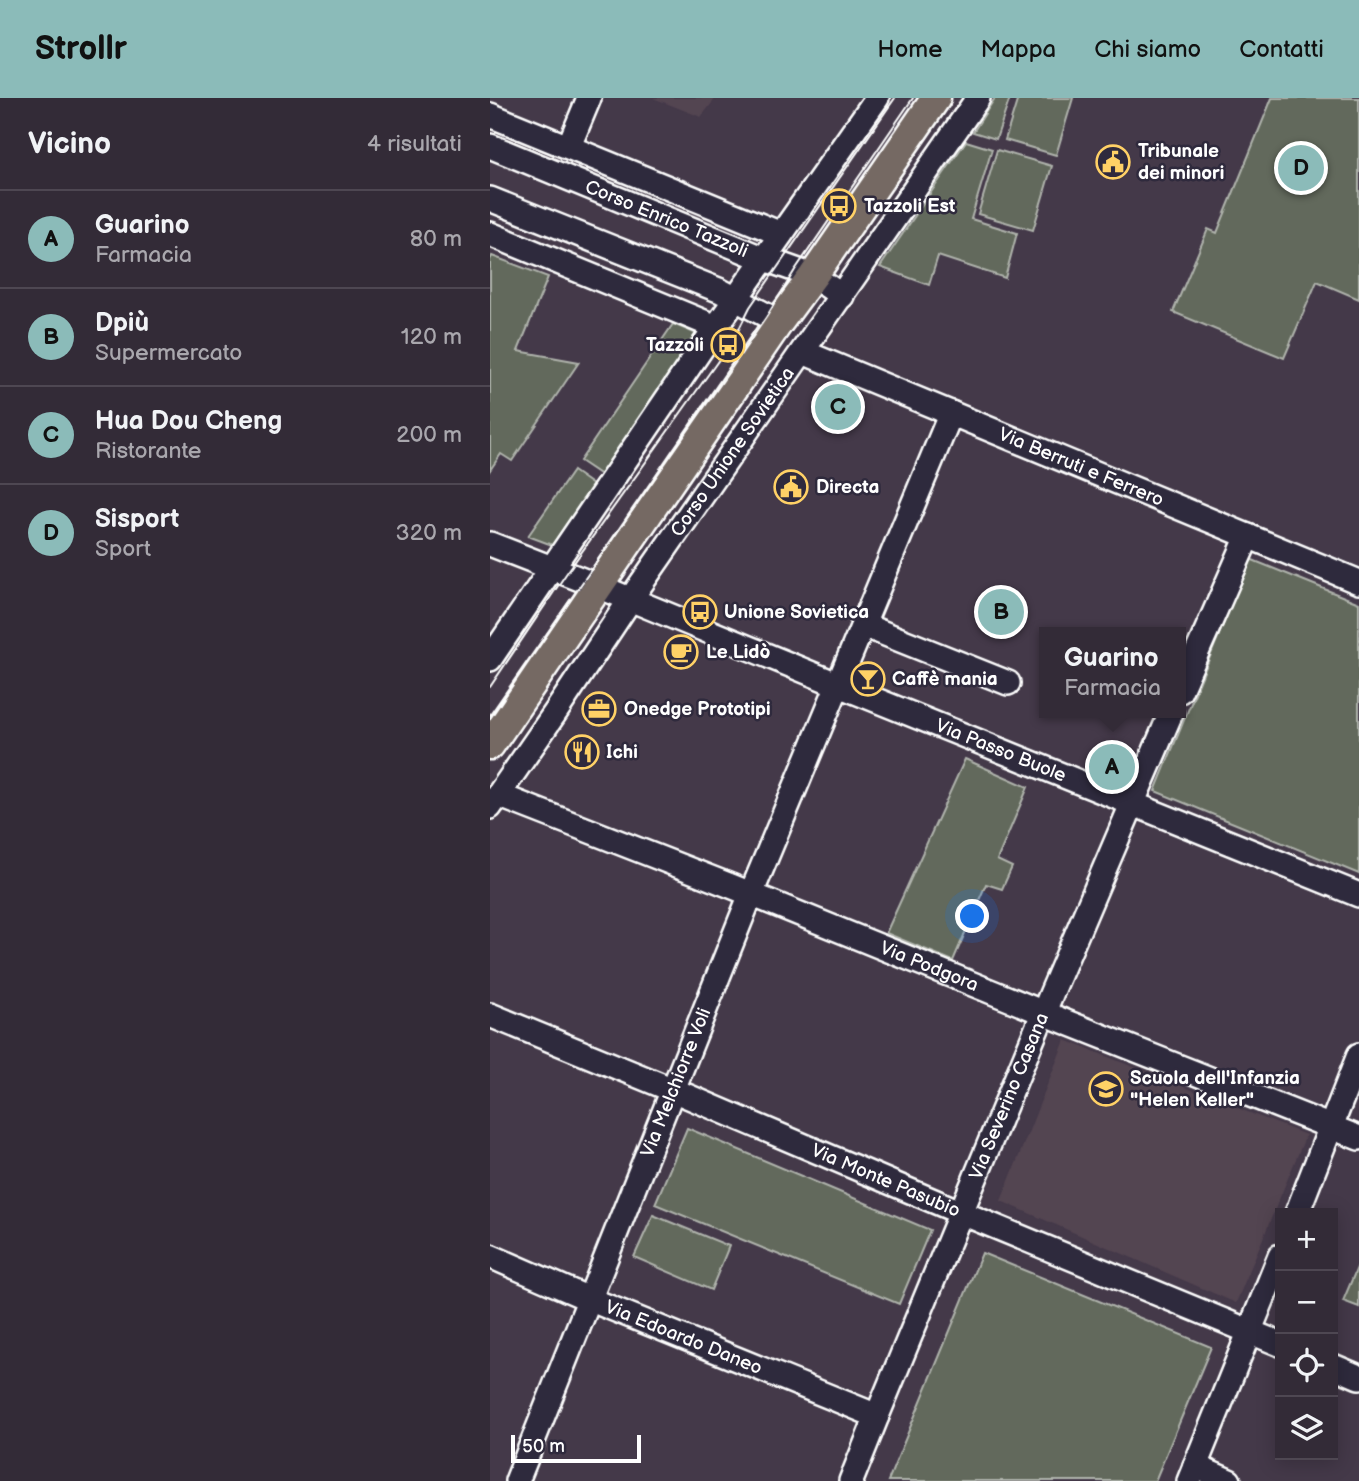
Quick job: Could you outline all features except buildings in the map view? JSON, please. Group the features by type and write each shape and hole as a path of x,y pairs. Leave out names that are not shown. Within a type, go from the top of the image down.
{"main road":[{"name":"Corso Unione Sovietica","path":"490,745 936,98"}],"street":[{"path":"569,146 589,98"},
{"path":"490,659 716,327 877,98"},
{"name":"Corso Unione Sovietica","path":"494,801 978,98"},
{"name":"Corso Enrico Tazzoli","path":"490,115 781,234"},
{"name":"Corso Enrico Tazzoli","path":"490,146 764,259 813,276 842,296"},
{"path":"490,199 707,285 779,323"},
{"path":"490,234 716,327"},
{"name":"Via Berruti e Ferrero","path":"803,352 1359,582"},
{"path":"838,685 951,413"},
{"path":"1186,677 1248,536"},
{"path":"490,544 598,586"},
{"name":"Via Passo Buole","path":"598,586 1359,895"},
{"path":"863,625 1008,684"},
{"name":"Via Melchiorre Voli","path":"517,1481 751,894 838,685"},
{"name":"Via Severino Casana","path":"851,1481 1169,718"},
{"name":"Via Podgora","path":"494,801 751,894 1359,1138"},
{"name":"Via Monte Pasubio","path":"490,1015 1275,1342"},
{"path":"1299,1208 1359,1055"},
{"name":"Via Edoardo Daneo","path":"490,1256 877,1416"},
{"path":"1229,1481 1192,1474 1275,1269"},
{"path":"1338,1368 1359,1377"}],"shaded area":[{"path":"653,98 716,98 701,117"},
{"path":"1065,1040 1306,1135 1236,1303 1001,1201"}],"green space":[{"path":"995,98 1010,98 996,139 973,132"},
{"path":"1018,98 1073,98 1056,155 1005,140"},
{"path":"1272,98 1359,98 1359,299 1317,281 1284,358 1173,312 1208,229 1217,233"},
{"path":"966,141 992,149 971,219 1017,233 1005,278 938,256 929,285 880,267"},
{"path":"997,150 1052,166 1033,230 978,214"},
{"path":"492,256 548,277 518,351 579,362 512,461 501,454 490,470 490,260"},
{"path":"673,324 697,334 601,475 580,461"},
{"path":"573,471 593,485 552,545 528,536"},
{"path":"1250,559 1359,603 1359,874 1155,791"},
{"path":"965,759 1028,787 997,860 1012,867 1002,889 986,884 953,961 886,933"},
{"path":"687,1128 930,1230 899,1304 655,1204"},
{"path":"653,1215 729,1246 711,1290 634,1257"},
{"path":"982,1253 1211,1347 1155,1481 888,1481"},
{"path":"1359,1263 1359,1307 1343,1301"}],"tram line":[{"path":"490,687 566,574 720,358 750,307 895,98"},
{"path":"490,715 733,366 913,98"}],"place":[{"name":"Tribunale dei minori","path":"1113,162"},
{"name":"Sisport","path":"1301,168"},
{"name":"Tazzoli Est","path":"839,206"},
{"name":"Tazzoli","path":"728,345"},
{"name":"Hua Dou Cheng","path":"838,407"},
{"name":"Directa","path":"791,487"},
{"name":"Unione Sovietica","path":"700,612"},
{"name":"Dpiù","path":"1001,612"},
{"name":"Le Lidò","path":"681,652"},
{"name":"Caffè mania","path":"868,679"},
{"name":"Onedge Prototipi","path":"599,709"},
{"name":"Ichi","path":"582,752"},
{"name":"Guarino","path":"1112,767"},
{"name":"Scuola dell'Infanzia \"Helen Keller\"","path":"1106,1089"}]}
